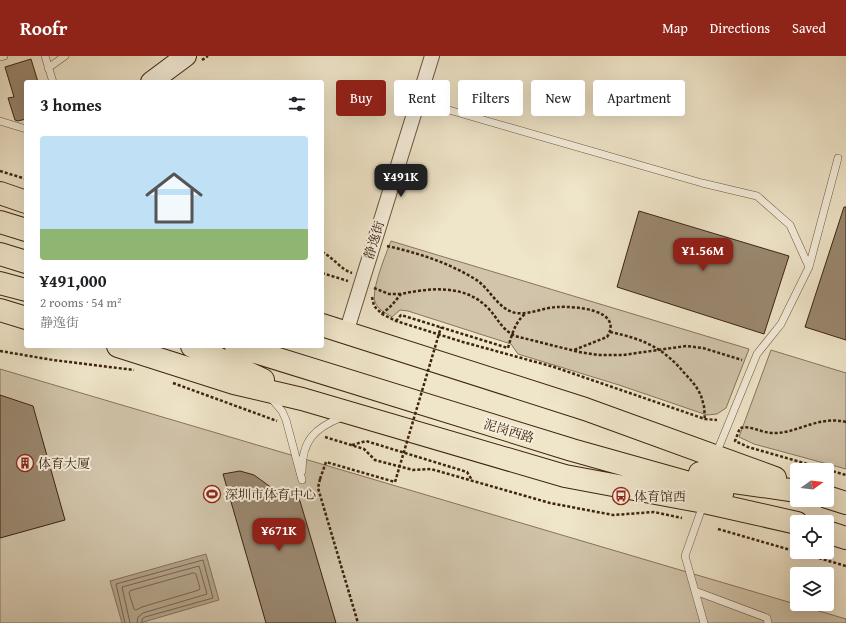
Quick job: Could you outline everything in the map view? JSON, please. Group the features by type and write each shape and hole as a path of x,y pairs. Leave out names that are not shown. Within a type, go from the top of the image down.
{"main road":[{"path":"0,193 24,201"},
{"path":"0,222 24,229"},
{"path":"0,254 24,261"},
{"path":"0,283 24,289"},
{"path":"0,310 24,317"},
{"path":"328,327 585,408 790,483"},
{"name":"泥岗西路","path":"124,348 234,383 302,399 565,476 704,502 789,521"},
{"name":"泥岗西路","path":"196,348 302,399"},
{"name":"泥岗西路","path":"242,348 572,450 711,489 789,521"},
{"name":"泥岗西路","path":"284,348 672,465 734,482 790,490"},
{"path":"834,499 846,503"},
{"path":"834,534 846,538"}],"street":[{"name":"静逸街","path":"425,80 432,56"},
{"path":"153,80 176,59"},
{"name":"静逸街","path":"328,327 412,116"}],"lane":[{"path":"0,57 4,56"},
{"path":"45,56 52,80"},
{"path":"48,68 65,56"},
{"path":"450,110 702,183 757,196 790,225 809,268"},
{"path":"0,120 24,128"},
{"path":"715,456 757,354 782,324 809,268 838,158"},
{"path":"256,388 270,397 282,411 286,420 302,480 302,464 309,440 329,422 350,413"},
{"path":"704,502 685,556 704,623"},
{"path":"695,592 767,618 768,623"}],"path":[{"path":"0,171 24,178"},
{"path":"385,245 440,261 476,279 496,301 507,309 516,313 557,307 586,309 605,316 610,321 610,332 607,337 573,350"},
{"path":"324,253 333,259 345,271 352,273"},
{"path":"324,274 349,281"},
{"path":"717,420 705,419 554,367 396,321 382,314 374,306 371,287 388,294 401,294 428,289 460,292 474,298 487,307 506,332 573,350 598,355 623,355 686,346 703,348 742,360"},
{"path":"382,314 401,294"},
{"path":"506,354 506,347 519,319 526,312"},
{"path":"396,321 402,315 506,347"},
{"path":"358,623 318,488 319,482 326,462 395,482 441,328"},
{"path":"610,332 637,338 661,350 682,369 696,388 704,404 705,419"},
{"path":"0,351 136,371"},
{"path":"171,382 278,422"},
{"path":"846,422 836,420 812,423 783,432 773,433 746,426 740,428 735,441 748,447 846,475"},
{"path":"324,436 364,449 375,460 413,470 431,470 550,503 612,515 654,512 682,518"},
{"path":"352,445 366,442 404,452 467,472 472,481"},
{"path":"718,529 846,566"}],"shaded area":[{"path":"391,241 749,349 726,408 717,414 707,415 619,385 518,354 511,344 408,311 400,310 392,317 378,307 374,296 380,272"},
{"path":"771,350 846,373 846,469 834,466 834,463 824,463 754,444 739,437"},
{"name":"深圳市体育中心","path":"0,369 790,602 790,611 819,611 846,619 846,623 0,623"}],"water":[{"path":"206,554 219,600 140,623 122,623 110,581"}],"building":[{"path":"31,59 37,80 24,80 24,120 15,120 8,98 14,97 5,67"},
{"path":"844,207 846,207 846,340 805,327"},
{"path":"639,211 789,256 764,334 617,287"},
{"name":"体育大厦","path":"0,395 33,406 65,520 0,538"},
{"path":"240,471 254,475 272,488 288,492 296,496 300,501 336,623 266,623 223,474"}],"place":[{"name":"体育大厦","path":"25,463"},
{"name":"深圳市体育中心","path":"212,494"},
{"name":"体育馆西","path":"621,496"}]}
